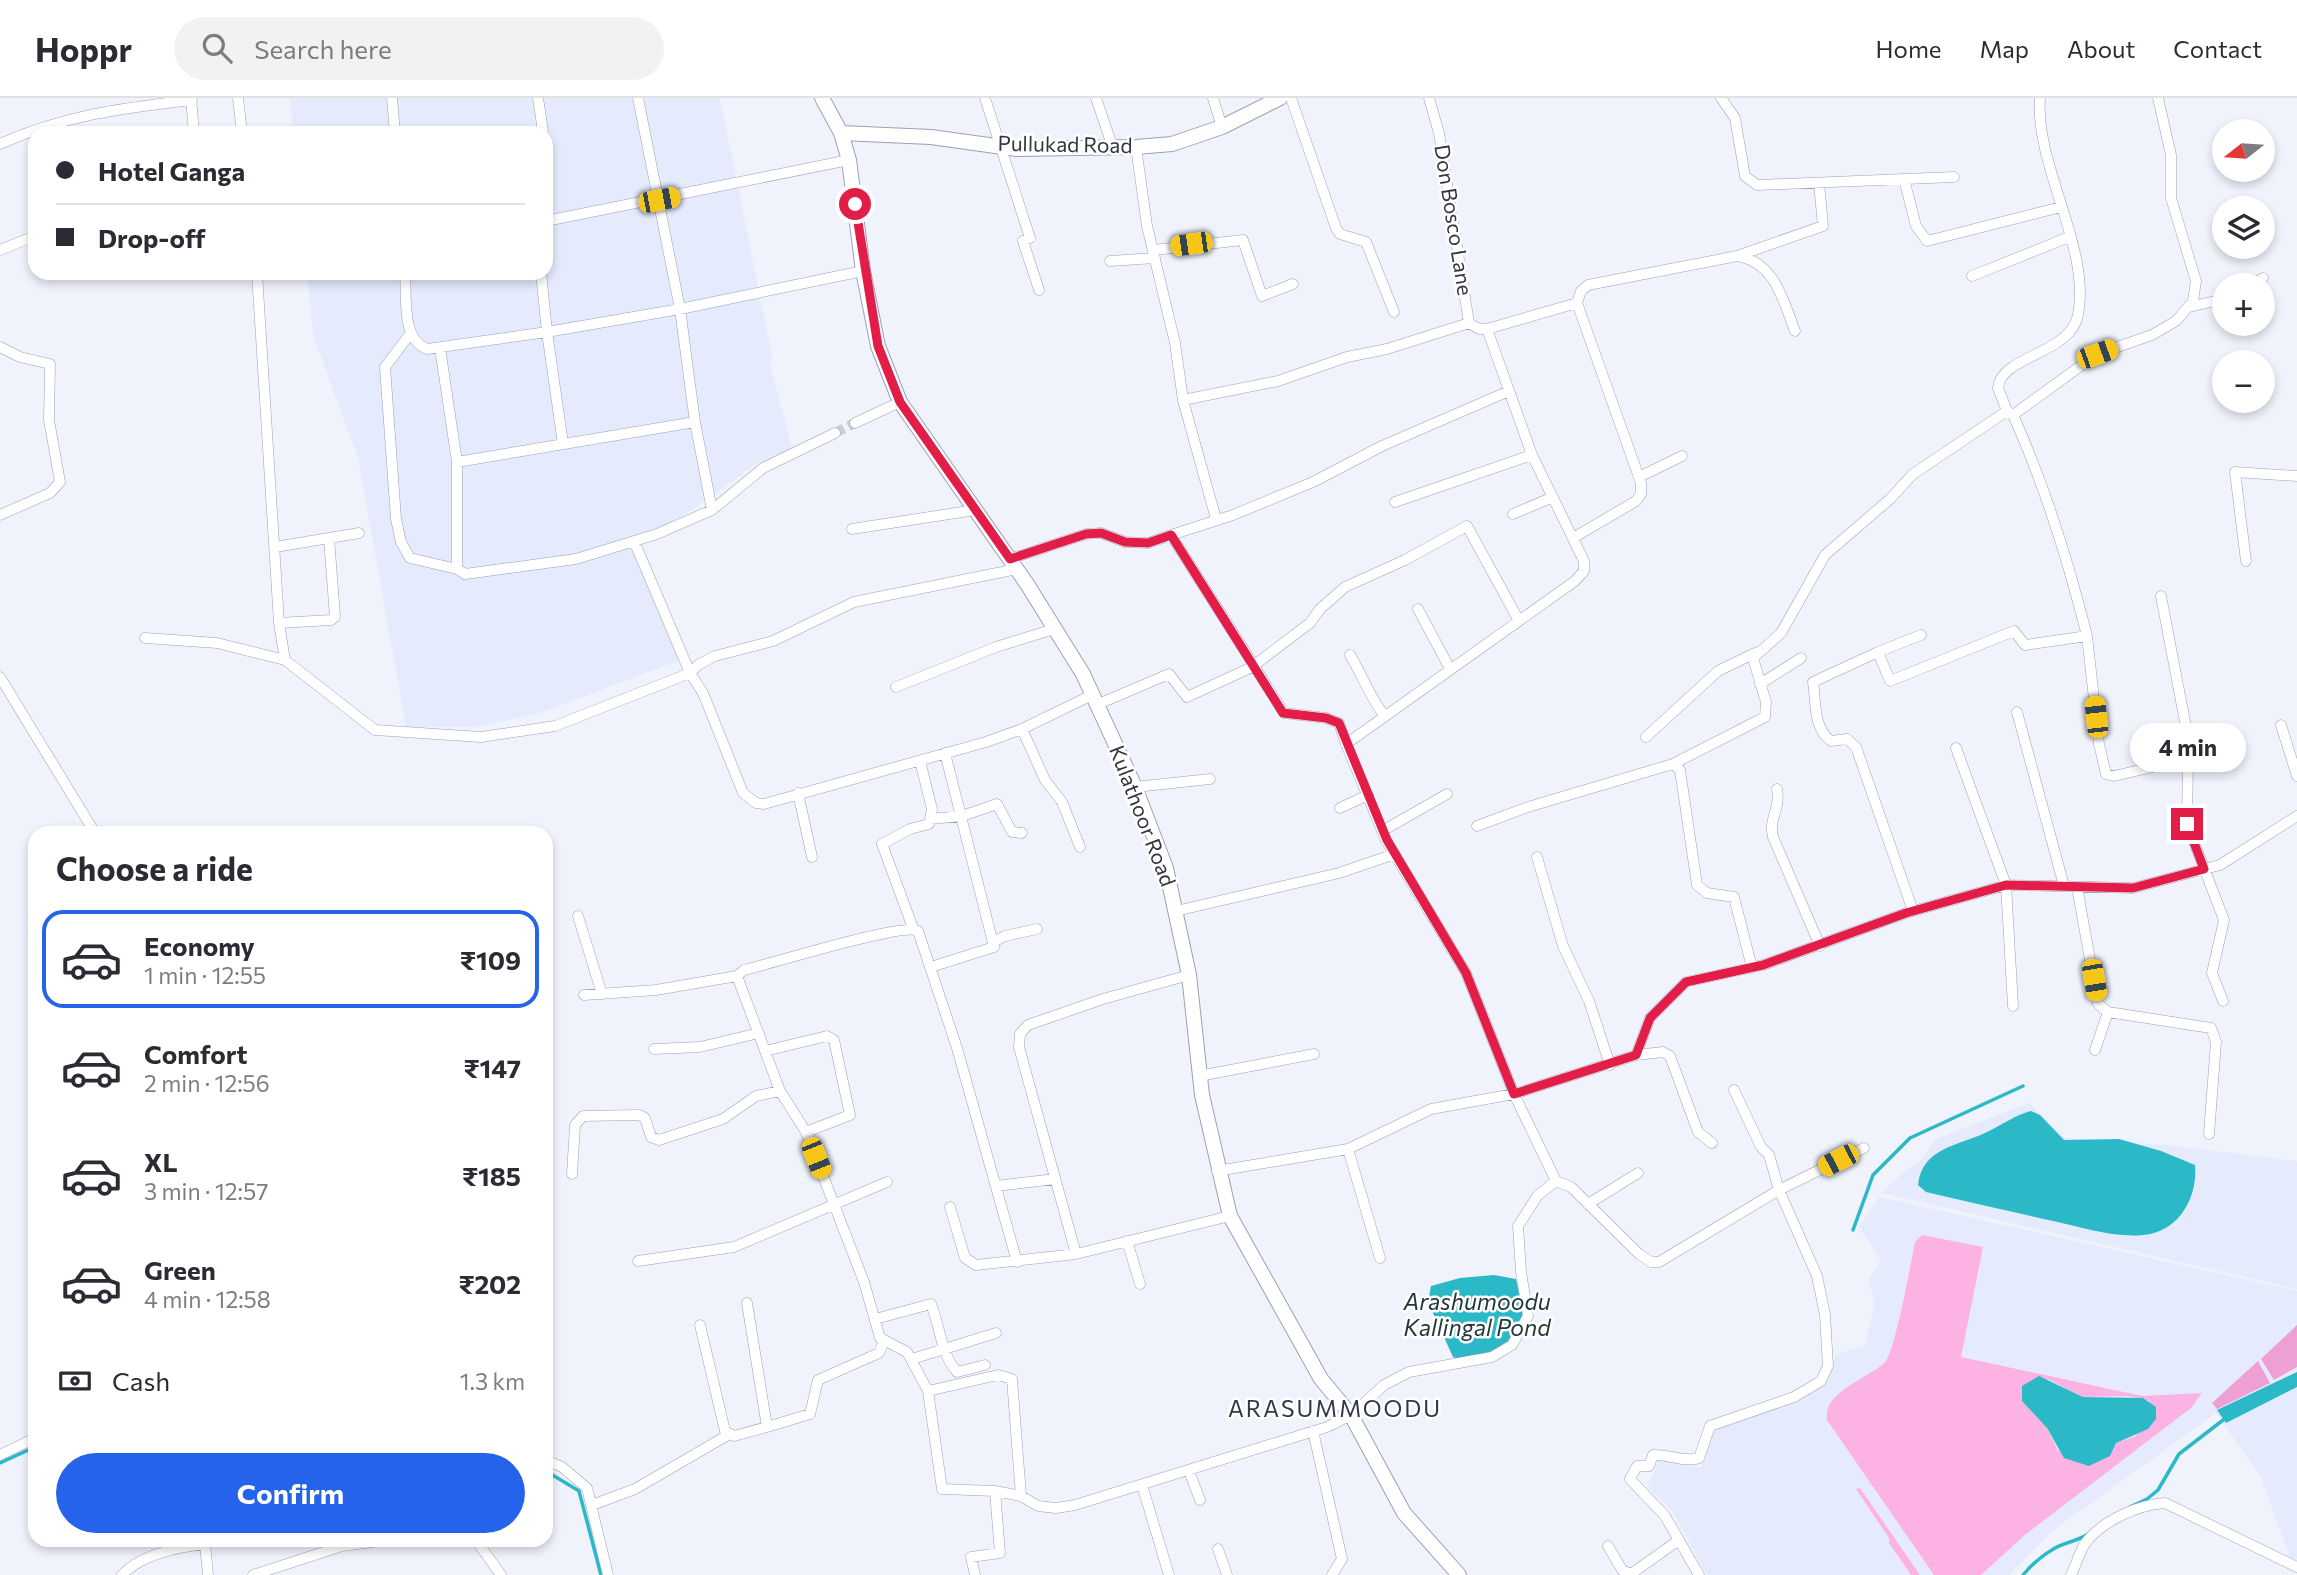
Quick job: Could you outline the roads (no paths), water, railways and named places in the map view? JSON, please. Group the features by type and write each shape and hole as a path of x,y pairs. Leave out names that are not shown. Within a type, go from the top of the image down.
{"main road":[{"name":"Kulathoor Road","path":"822,98 841,133 849,160 863,271 878,346 900,402 1013,564 1083,674 1135,787 1166,867 1189,975 1199,1076 1217,1171 1230,1216 1321,1380 1351,1415 1404,1513 1459,1575"},
{"name":"Pullukad Road","path":"841,133 931,136 1001,146 1136,147 1172,144 1222,127 1280,98"}],"street":[{"path":"238,98 241,126"},
{"path":"392,98 394,126"},
{"path":"538,98 542,126"},
{"path":"638,98 680,309 695,422 712,510"},
{"path":"985,98 1030,238 1023,241 1039,290"},
{"path":"1096,98 1112,148"},
{"path":"1213,98 1222,127"},
{"path":"1291,98 1336,228 1340,234 1362,238 1366,242 1394,312"},
{"name":"Don Bosco Lane","path":"1429,98 1439,133 1469,323 1479,329 1488,329"},
{"path":"1721,98 1735,118 1742,167 1749,181 1763,186 1954,177"},
{"path":"2040,98 2042,135 2079,282 2078,314 2074,328 2061,341 2000,378 1998,388 2032,457 2057,528 2087,636 2099,744 2106,774 2114,776 2188,758"},
{"path":"1646,737 1718,671 1768,647 1781,633 1825,555 1882,506 1913,474 2097,354 2152,335 2176,321 2193,301 2196,281 2171,198 2171,155 2158,98"},
{"path":"48,126 100,111 192,99 194,126"},
{"path":"0,144 28,133"},
{"path":"1136,147 1154,254 1175,343 1183,400 1216,519"},
{"path":"553,220 849,160"},
{"path":"1904,179 1916,226 1927,241 2061,207"},
{"path":"1573,538 1636,501 1641,494 1639,477 1577,303 1581,291 1588,285 1737,256 1823,226 1819,183"},
{"path":"1972,276 2069,237"},
{"path":"0,250 28,239"},
{"path":"1110,261 1243,240 1262,296 1293,284"},
{"path":"1737,256 1753,261 1773,277 1795,331"},
{"path":"406,280 410,334 416,345 428,349 680,309 863,271"},
{"path":"257,280 279,623 285,660"},
{"path":"542,280 563,444"},
{"path":"2188,307 2212,302"},
{"path":"1346,744 1575,581 1584,571 1584,561 1532,455 1488,329 1577,303"},
{"path":"1183,400 1278,381 1348,357 1387,349 1469,323"},
{"path":"410,334 385,368 396,519 401,542 410,558 457,569 465,574 576,559 635,541 712,510 763,468 835,433"},
{"path":"0,347 20,357 50,364 49,420 60,482 50,493 0,514"},
{"path":"440,348 457,462 457,569"},
{"path":"145,638 217,643 285,660 375,730 481,737 555,726 691,673 698,665 715,656 773,641 855,602 1013,564 1086,534 1101,533 1125,542 1148,543 1171,535 1313,482 1382,446 1508,391"},
{"path":"855,424 900,402"},
{"path":"457,462 695,422"},
{"path":"1395,502 1532,455"},
{"path":"1639,477 1682,456"},
{"path":"2246,561 2235,472 2297,475"},
{"path":"1513,514 1553,497"},
{"path":"852,529 975,510"},
{"path":"635,541 691,673 703,693 743,793 756,803 764,804 920,761 1022,729 1094,700 1170,674 1188,697 1252,667 1310,623 1320,609 1345,587 1405,560 1467,526 1518,619"},
{"path":"275,547 359,533"},
{"path":"1171,535 1283,713 1326,718 1339,723 1395,853 1466,973 1514,1094 1556,1181 1570,1187 1639,1254 1651,1262 1659,1262 1779,1190 1864,1148"},
{"path":"279,623 331,620 335,617 329,538"},
{"path":"2161,596 2190,748 2187,824 2224,920 2212,973 2223,1001"},
{"path":"1418,609 1450,669"},
{"path":"896,687 996,647 1054,629"},
{"path":"1878,653 1890,681 2014,631 2025,645 2087,636"},
{"path":"1913,911 1856,747 1847,739 1831,741 1825,737 1815,710 1813,682 1921,635"},
{"path":"1477,826 1528,807 1673,764 1765,717 1767,710 1753,665 1756,653"},
{"path":"1350,655 1369,685 1377,707 1385,716"},
{"path":"1760,684 1801,658"},
{"path":"0,677 91,826"},
{"path":"2017,712 2064,886"},
{"path":"2281,725 2297,776"},
{"path":"1022,729 1041,774 1062,802 1080,847"},
{"path":"1956,748 2006,885 2013,1006"},
{"path":"931,967 994,947 945,753"},
{"path":"920,761 932,809 929,824 911,829 882,844 913,928 922,939 1017,1262"},
{"path":"1673,764 1680,770 1697,885 1707,894 1734,897 1752,968"},
{"path":"1135,787 1210,779"},
{"path":"1777,789 1780,804 1771,823 1773,837 1820,946"},
{"path":"798,793 812,857"},
{"path":"1384,830 1447,794"},
{"path":"1340,808 1368,795"},
{"path":"930,819 962,816 997,804 1012,832 1022,833"},
{"path":"1636,1055 1650,1018 1686,982 1752,968 1913,911 2006,885 2133,888 2220,865 2297,816"},
{"path":"1176,911 1339,873 1395,853"},
{"path":"1537,857 1563,946 1589,1001 1610,1065"},
{"path":"2077,887 2098,1004 2108,1012 2211,1028 2216,1042 2209,1135"},
{"path":"578,916 602,994"},
{"path":"584,995 656,990 737,976 744,970 913,928"},
{"path":"993,942 1005,936 1037,929"},
{"path":"1076,1254 1019,1047 1020,1034 1028,1025 1103,999 1189,975"},
{"path":"737,976 780,1091 806,1132 880,1338 902,1348 912,1359 928,1391 942,1489 995,1491 1021,1496 1038,1506 1056,1508 1189,1471 1313,1431 1351,1415 1384,1385 1409,1371 1481,1360 1513,1345 1528,1316 1518,1226 1538,1195 1556,1181"},
{"path":"2095,1049 2108,1012"},
{"path":"654,1049 700,1047 760,1033"},
{"path":"765,1051 827,1036 834,1040 850,1115 806,1132"},
{"path":"1217,1171 1348,1149 1431,1109 1514,1094 1636,1055 1663,1052 1670,1056 1698,1132 1712,1143"},
{"path":"1199,1076 1314,1054"},
{"path":"1699,1575 1665,1516 1630,1479 1637,1466 1649,1466 1653,1455 1699,1458 1710,1426 1794,1397 1821,1381 1826,1375 1825,1315 1817,1276 1779,1190 1769,1155 1760,1147 1734,1090"},
{"path":"572,1174 575,1125 583,1116 639,1115 645,1118 651,1137 659,1140 723,1119 756,1096 780,1091"},
{"path":"1348,1149 1380,1258"},
{"path":"1588,1204 1638,1173"},
{"path":"996,1186 1055,1179"},
{"path":"638,1261 734,1247 887,1182"},
{"path":"950,1208 963,1251 976,1265 1076,1254 1230,1216"},
{"path":"1127,1241 1140,1284"},
{"path":"747,1303 767,1427"},
{"path":"875,1319 931,1304 941,1328 944,1350 957,1372 985,1365"},
{"path":"700,1325 723,1426 729,1435"},
{"path":"912,1359 996,1333"},
{"path":"592,1505 635,1489 729,1435 810,1414 818,1380 879,1353 884,1341"},
{"path":"928,1391 998,1375 1012,1379 1021,1496"},
{"path":"1313,1431 1342,1559 1332,1575"},
{"path":"0,1455 28,1441"},
{"path":"553,1464 587,1488 608,1575"},
{"path":"1189,1471 1200,1500"},
{"path":"1142,1485 1169,1575"},
{"path":"975,1575 971,1558 1000,1553 995,1491"},
{"path":"2071,1575 2083,1547 2095,1532 2150,1504 2165,1503 2297,1567"},
{"path":"1608,1546 1622,1570 1631,1574 1679,1540"},
{"path":"122,1575 135,1564 190,1547"},
{"path":"205,1547 208,1575"},
{"path":"253,1575 338,1547"},
{"path":"481,1547 501,1575"},
{"path":"1217,1549 1227,1575"}],"water":[{"path":"2031,1111 2040,1115 2064,1140 2119,1139 2161,1151 2195,1165 2193,1189 2184,1211 2167,1227 2156,1232 2120,1235 1926,1192 1918,1185 1921,1172 1934,1155"},
{"name":"Arashumoodu Kallingal Pond","path":"1494,1275 1516,1279 1522,1308 1519,1327 1505,1345 1484,1357 1463,1360 1453,1357 1428,1302 1431,1286 1460,1278"},
{"path":"2297,1372 2297,1387 2226,1423 2217,1410"},
{"path":"2039,1376 2083,1397 2143,1398 2156,1407 2156,1419 2148,1429 2116,1443 2110,1456 2089,1466 2064,1458 2047,1428 2022,1401 2022,1386"}],"waterway":[{"path":"1853,1230 1873,1175 1910,1138 2023,1086"},
{"path":"2130,1507 2158,1490 2179,1454 2227,1417"},
{"path":"0,1463 28,1450"},
{"path":"553,1475 579,1491 601,1575"},
{"path":"2023,1575 2051,1551 2088,1534"}],"tunnel":[{"path":"835,433 855,423"}],"district":[{"name":"ARASUMMOODU","path":"1335,1409"}]}
